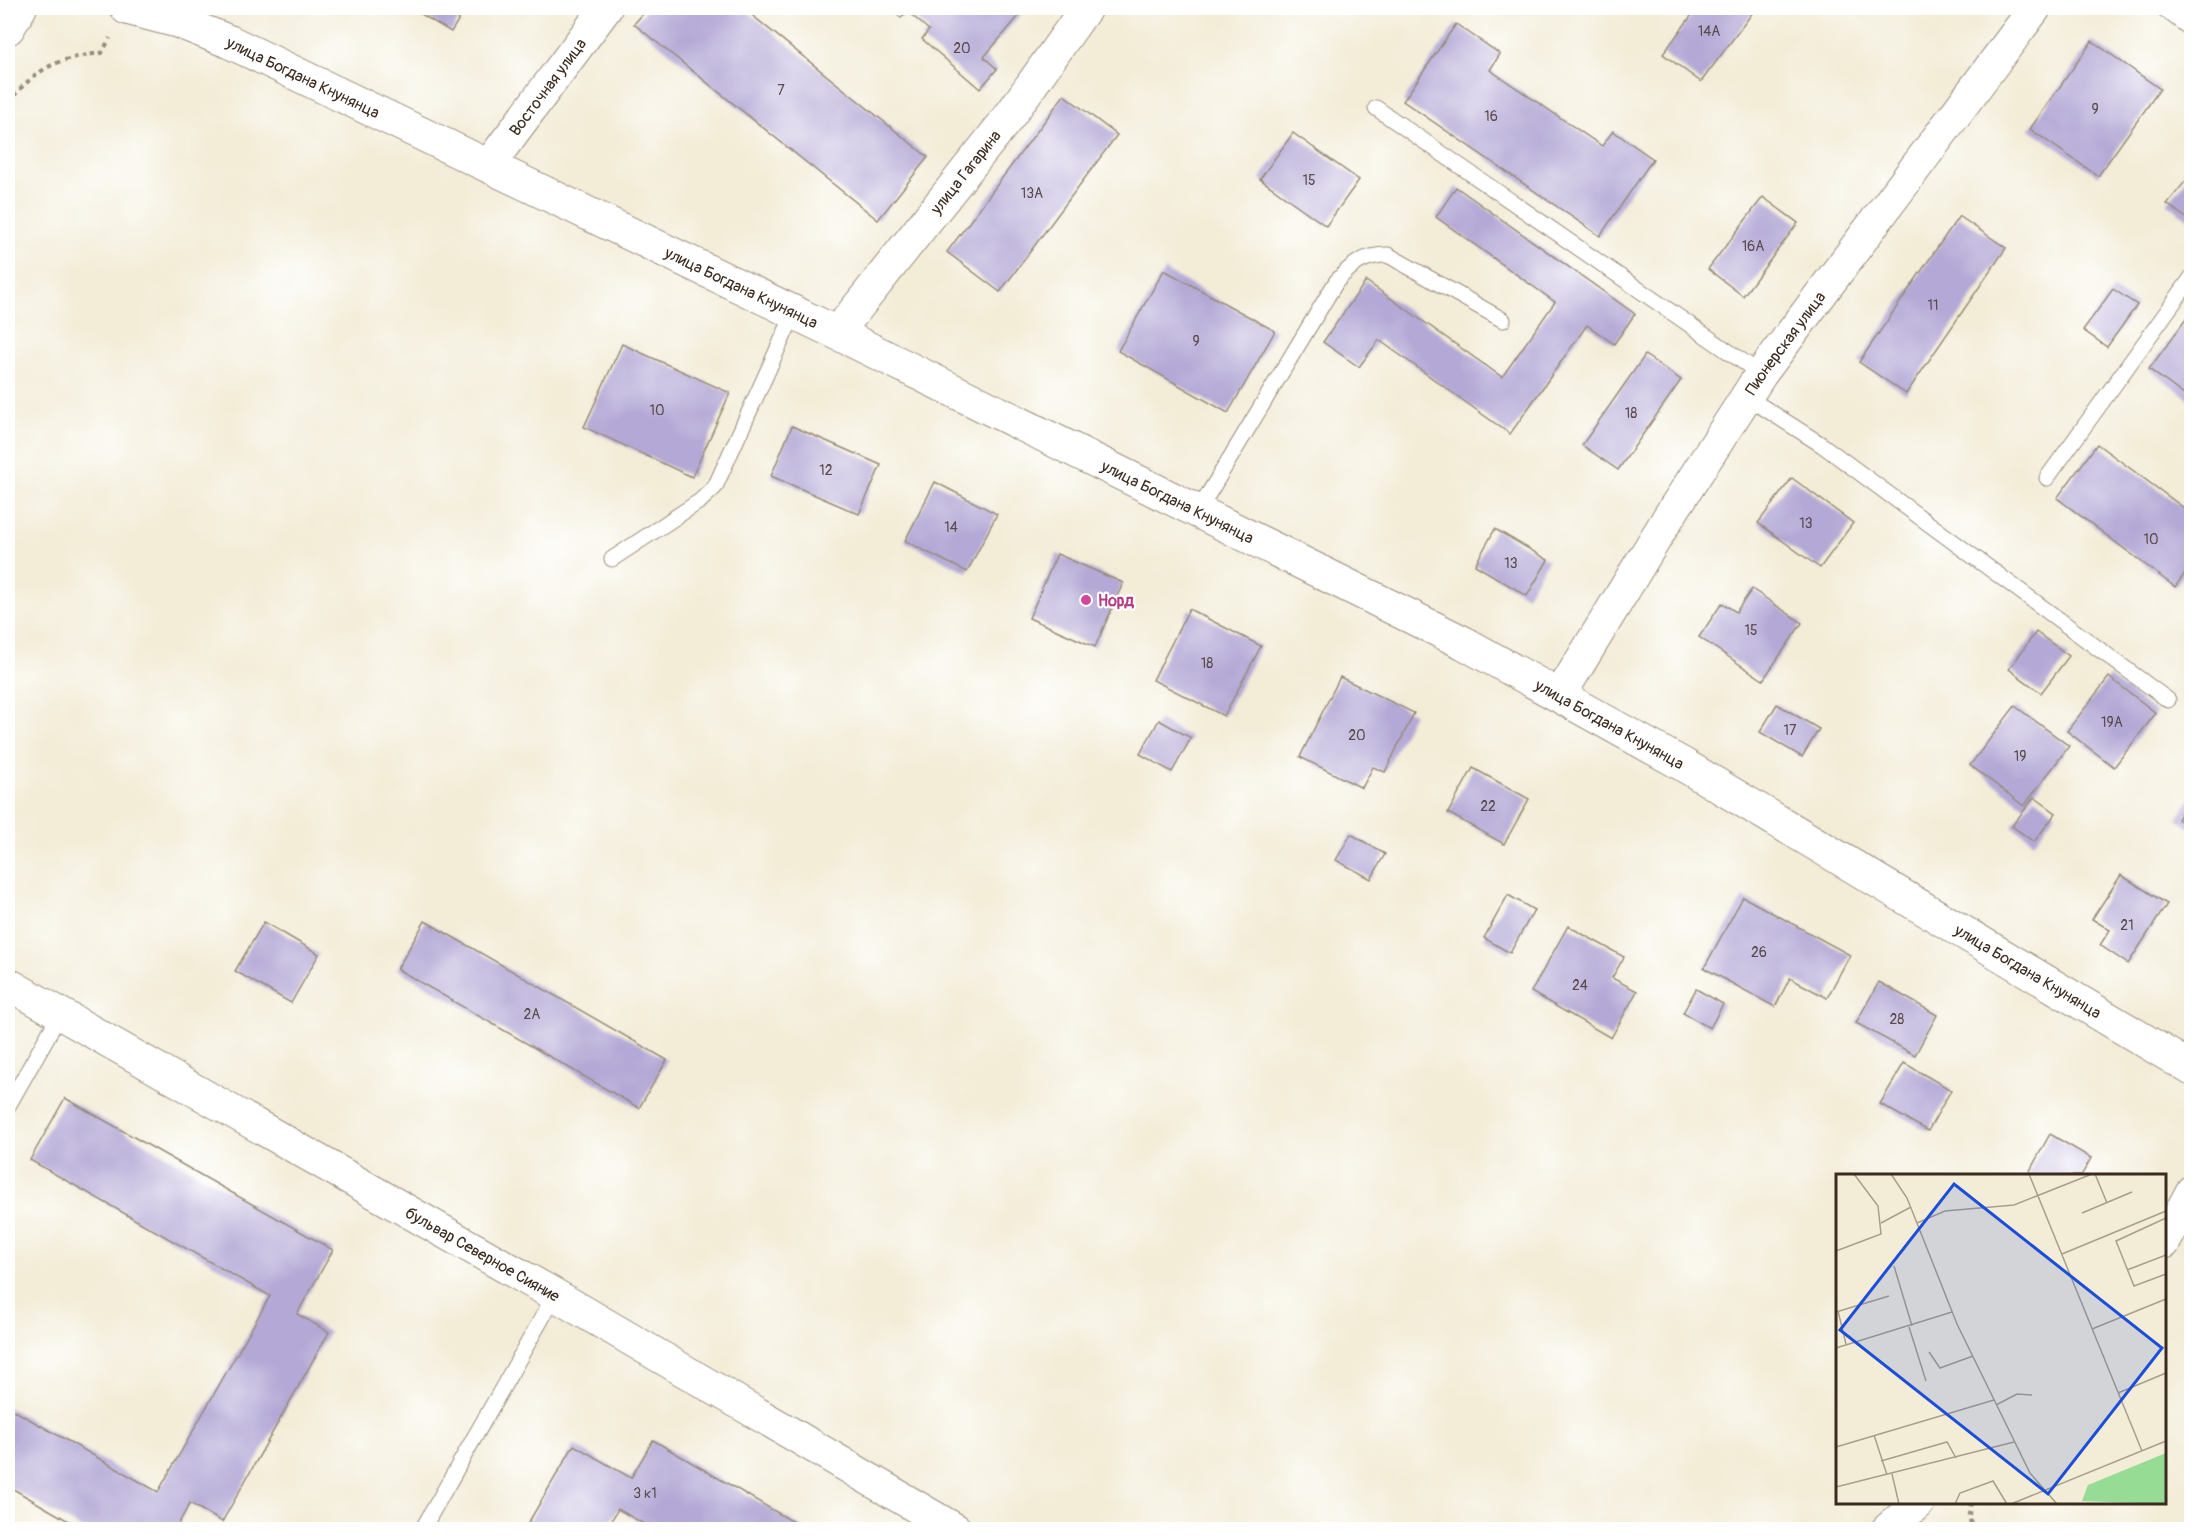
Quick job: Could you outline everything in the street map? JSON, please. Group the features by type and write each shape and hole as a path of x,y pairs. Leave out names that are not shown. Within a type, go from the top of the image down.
{"main road":[{"path":"8,28 20,8"},
{"name":"улица Богдана Кнунянца","path":"127,8 177,21 230,42 837,333 1197,513 1464,643 1682,764 2192,1069"}],"street":[{"name":"Восточная улица","path":"488,166 606,8"},
{"name":"улица Гагарина","path":"837,333 1008,118 1086,8"},
{"name":"Пионерская улица","path":"1560,695 1668,518 1754,386 2035,8"},
{"name":"бульвар Северное Сияние","path":"8,984 555,1295 956,1530"},
{"path":"2166,1240 2192,1191"},
{"path":"1887,1530 1918,1504"}],"lane":[{"path":"2163,8 2192,30"},
{"path":"1376,108 1754,386 1841,459 2168,700"},
{"path":"1197,513 1336,282 1352,264 1372,255 1388,255 1503,320"},
{"path":"2047,478 2192,277"},
{"path":"612,559 700,501 715,487 794,313"},
{"path":"8,1106 60,1014"},
{"path":"422,1530 555,1295"}],"path":[{"path":"8,103 24,83 46,66 70,57 102,53 127,8"},
{"path":"1971,1504 1969,1514 1972,1530"}],"building":[{"path":"411,8 466,8 451,32"},
{"path":"648,8 743,8 928,157 878,220 634,24"},
{"path":"888,8 1026,8 984,57 997,69 980,89 922,39 929,30 907,11 901,18"},
{"path":"1697,8 1756,8 1701,82 1663,54"},
{"path":"1456,24 1500,54 1490,70 1602,146 1613,131 1653,159 1600,236 1403,101"},
{"path":"2092,41 2160,89 2098,176 2030,129"},
{"path":"1064,95 1117,135 1000,292 947,252"},
{"path":"1293,133 1359,180 1326,226 1260,179"},
{"path":"2192,173 2192,222 2167,204"},
{"path":"1456,187 1635,314 1614,344 1587,325 1510,434 1379,340 1359,367 1323,342 1366,281 1502,377 1555,302 1436,217"},
{"path":"1763,197 1798,223 1743,296 1708,269"},
{"path":"1959,216 2006,248 1906,394 1859,362"},
{"path":"1164,270 1275,331 1228,413 1118,351"},
{"path":"2113,289 2137,305 2107,347 2083,330"},
{"path":"2189,315 2192,317 2192,401 2149,369"},
{"path":"622,344 730,393 692,477 584,427"},
{"path":"1645,355 1681,380 1618,470 1582,445"},
{"path":"792,426 881,465 859,514 771,476"},
{"path":"2097,444 2192,514 2192,564 2175,587 2057,498"},
{"path":"1792,478 1853,523 1820,568 1758,523"},
{"path":"935,482 997,514 967,572 905,541"},
{"path":"1495,529 1548,560 1527,596 1475,565"},
{"path":"1057,554 1123,583 1095,647 1029,618"},
{"path":"1752,589 1802,623 1763,680 1699,637 1722,603 1736,612"},
{"path":"1189,609 1261,646 1224,716 1153,680"},
{"path":"2036,632 2069,656 2041,693 2009,669"},
{"path":"1340,677 1414,713 1385,772 1373,767 1362,788 1300,757"},
{"path":"2109,677 2156,713 2114,767 2067,731"},
{"path":"1777,704 1819,729 1802,757 1760,732"},
{"path":"2015,706 2069,746 2024,806 1970,765"},
{"path":"1159,720 1191,738 1172,772 1140,754"},
{"path":"1473,768 1529,799 1504,844 1448,813"},
{"path":"2192,796 2192,829 2177,819"},
{"path":"2034,797 2056,813 2034,842 2012,826"},
{"path":"1351,834 1385,854 1371,879 1336,860"},
{"path":"2121,875 2167,904 2128,964 2100,945 2110,930 2092,919"},
{"path":"1508,895 1534,910 1510,953 1484,938"},
{"path":"1743,897 1850,955 1827,998 1790,978 1775,1007 1704,968"},
{"path":"425,921 667,1060 639,1108 397,969"},
{"path":"264,922 319,954 291,1003 235,971"},
{"path":"1568,926 1624,957 1612,978 1637,991 1611,1038 1531,992"},
{"path":"1879,982 1937,1015 1915,1055 1856,1023"},
{"path":"1696,989 1723,1004 1710,1028 1683,1013"},
{"path":"1904,1063 1951,1090 1928,1131 1880,1104"},
{"path":"65,1098 333,1250 297,1314 329,1332 222,1522 190,1503 175,1530 84,1530 8,1486 8,1407 158,1492 270,1296 30,1160"},
{"path":"2050,1134 2091,1158 2082,1174 2028,1174"},
{"path":"653,1440 807,1530 654,1530 618,1509 606,1530 524,1530 574,1445 631,1478"}],"place":[{"name":"Норд","path":"1086,600"}]}
